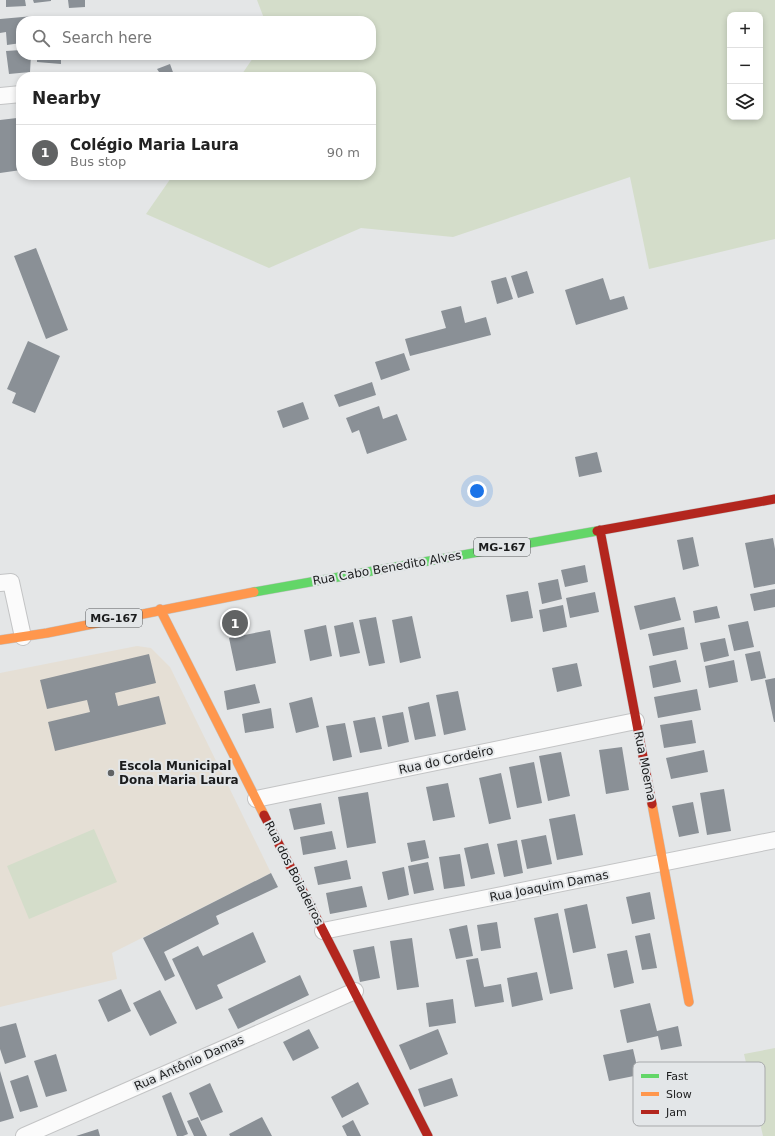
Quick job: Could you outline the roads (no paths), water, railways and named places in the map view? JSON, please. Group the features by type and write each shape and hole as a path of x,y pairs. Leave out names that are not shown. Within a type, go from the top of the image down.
{"street":[{"path":"0,96 16,94"},
{"name":"Rua Cabo Benedito Alves","path":"0,640 23,637 160,609 775,499"},
{"name":"Rua Moema","path":"600,530 690,1002"},
{"path":"0,583 11,582 23,637"},
{"name":"Rua dos Boiadeiros","path":"160,609 428,1136"},
{"name":"Rua do Cordeiro","path":"256,799 636,721"},
{"name":"Rua Joaquim Damas","path":"323,931 775,840"},
{"name":"Rua Antônio Damas","path":"24,1136 355,991"}],"place":[{"name":"Colégio Maria Laura","path":"235,623"},
{"name":"Escola Municipal Dona Maria Laura","path":"111,773"}]}
